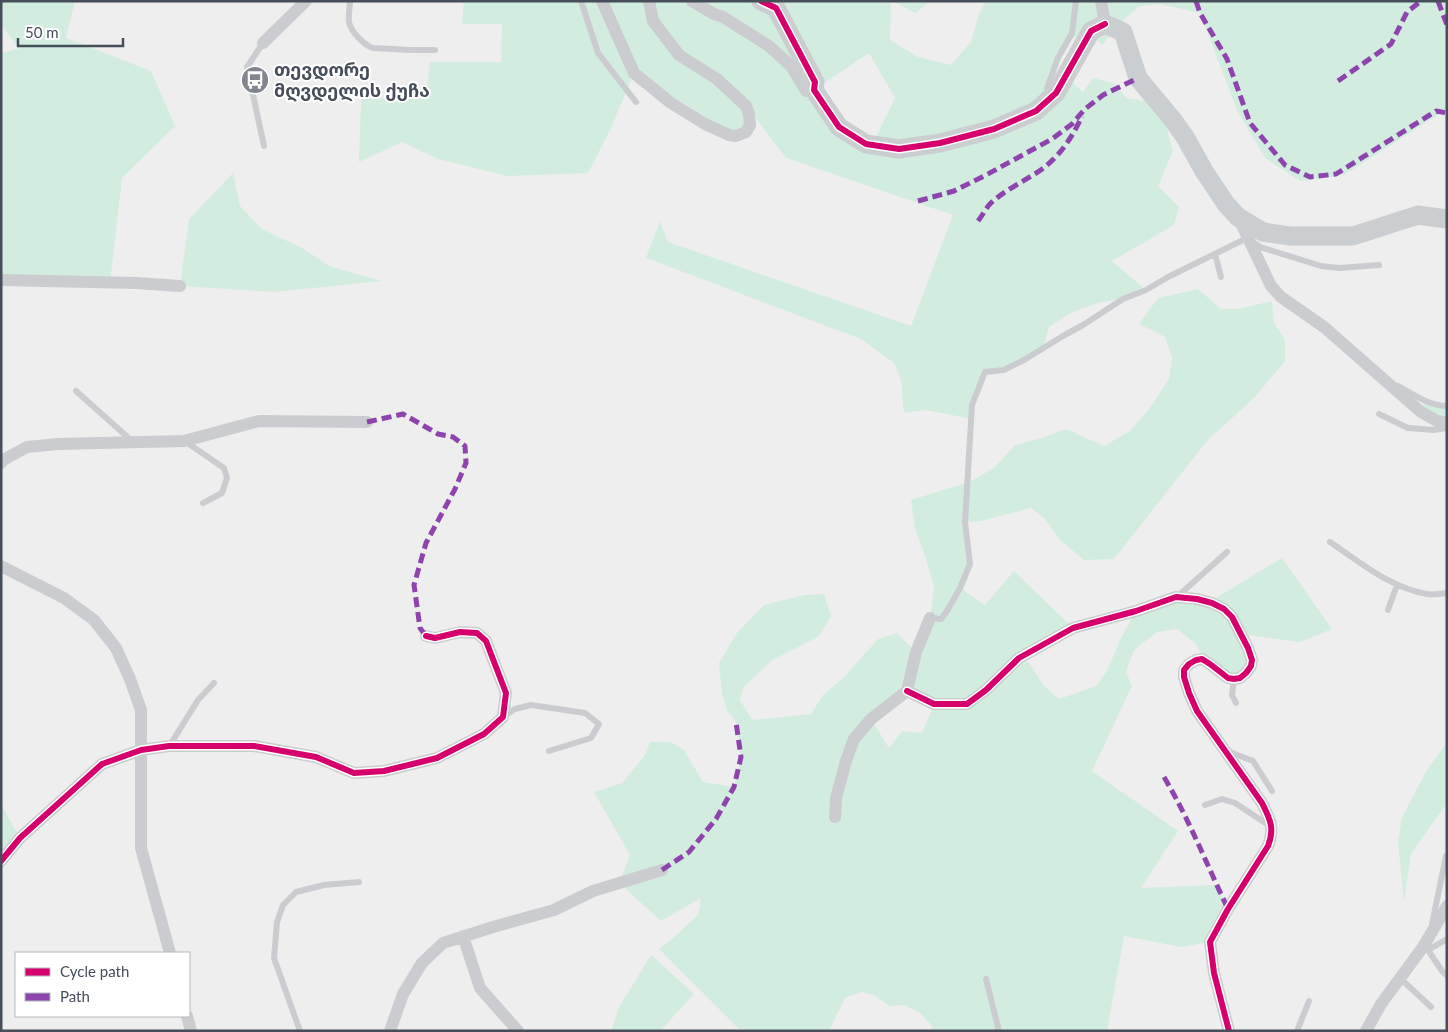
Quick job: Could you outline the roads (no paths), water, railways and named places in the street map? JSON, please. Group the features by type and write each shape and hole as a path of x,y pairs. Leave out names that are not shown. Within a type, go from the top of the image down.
{"street":[{"path":"263,43 306,1"},
{"path":"602,1 634,73 671,103 705,124 729,135 736,136 746,132 750,124 746,106 717,79 679,55 653,21 649,1"},
{"path":"692,1 723,17 769,46 791,66 806,91 814,90"},
{"path":"761,1 776,8 814,82 814,90 838,127 866,144 899,149 940,142 994,129 1036,111 1056,93 1091,31 1105,24"},
{"path":"1101,1 1105,24"},
{"path":"1105,24 1123,32 1138,78 1185,137 1204,171 1226,204 1238,217 1263,232 1290,236 1354,236 1418,215 1447,219"},
{"path":"1238,217 1270,286 1281,297 1324,326 1421,412 1447,424"},
{"path":"1,280 180,286"},
{"path":"1,463 3,460 27,447 58,444 184,441 259,421 367,422"},
{"path":"1,566 64,598 94,620 116,648 130,679 141,710 141,848 170,952"},
{"path":"908,691 934,704 967,704 986,690 1019,658 1073,628 1136,611 1176,597 1212,603 1224,609 1232,616 1252,660 1246,674 1240,678 1228,678 1202,660 1196,660 1184,670 1184,678 1189,693 1198,711 1223,750 1262,803 1270,818 1272,828 1272,837 1268,846 1228,909 1210,942 1214,973 1229,1031"},
{"path":"835,817 836,798 854,739 870,719 908,691 916,652 930,618"},
{"path":"1,861 20,838 102,764 141,750 169,746 254,746 316,757 354,774 384,772 437,758 484,734 503,717 506,694 486,641 477,633 468,632 436,638 426,636"},
{"path":"390,1031 403,994 422,963 444,943 554,910 593,891 662,870"},
{"path":"1366,1031 1381,1004 1427,944 1447,906"},
{"path":"463,936 480,988 518,1031"},
{"path":"187,1017 191,1031"}],"lane":[{"path":"350,1 350,26 368,46 373,48 435,50"},
{"path":"581,1 598,53 636,102"},
{"path":"1047,88 1058,58 1072,34 1076,1"},
{"path":"263,43 248,67 264,146"},
{"path":"930,618 941,619 947,611 960,588 970,564 966,503 969,482 972,405 985,372 1004,370 1024,360 1083,326 1123,299 1146,290 1247,238 1260,247 1321,266 1339,268 1379,265"},
{"path":"1215,254 1221,277"},
{"path":"1383,378 1428,402 1447,406"},
{"path":"76,391 133,442"},
{"path":"1379,414 1408,428 1434,430 1447,428"},
{"path":"184,441 224,468 227,478 222,493 203,503"},
{"path":"1330,542 1397,585 1429,595 1447,593"},
{"path":"1176,597 1227,552"},
{"path":"1388,610 1397,585"},
{"path":"1234,679 1232,695 1236,703"},
{"path":"169,746 198,700 214,683"},
{"path":"503,717 516,709 531,705 585,714 599,724 591,738 549,751"},
{"path":"1223,750 1253,761 1272,792"},
{"path":"1205,805 1222,799 1235,803 1272,828"},
{"path":"1446,856 1427,944 1442,971 1447,976"},
{"path":"300,1031 274,958 276,922 283,905 296,892 324,885 360,882"},
{"path":"1427,944 1447,939"},
{"path":"986,978 999,1031"},
{"path":"1401,979 1431,1007"},
{"path":"1298,1031 1309,1001"}],"place":[{"name":"თევდორე მღვდელის ქუჩა","path":"255,80"}]}
